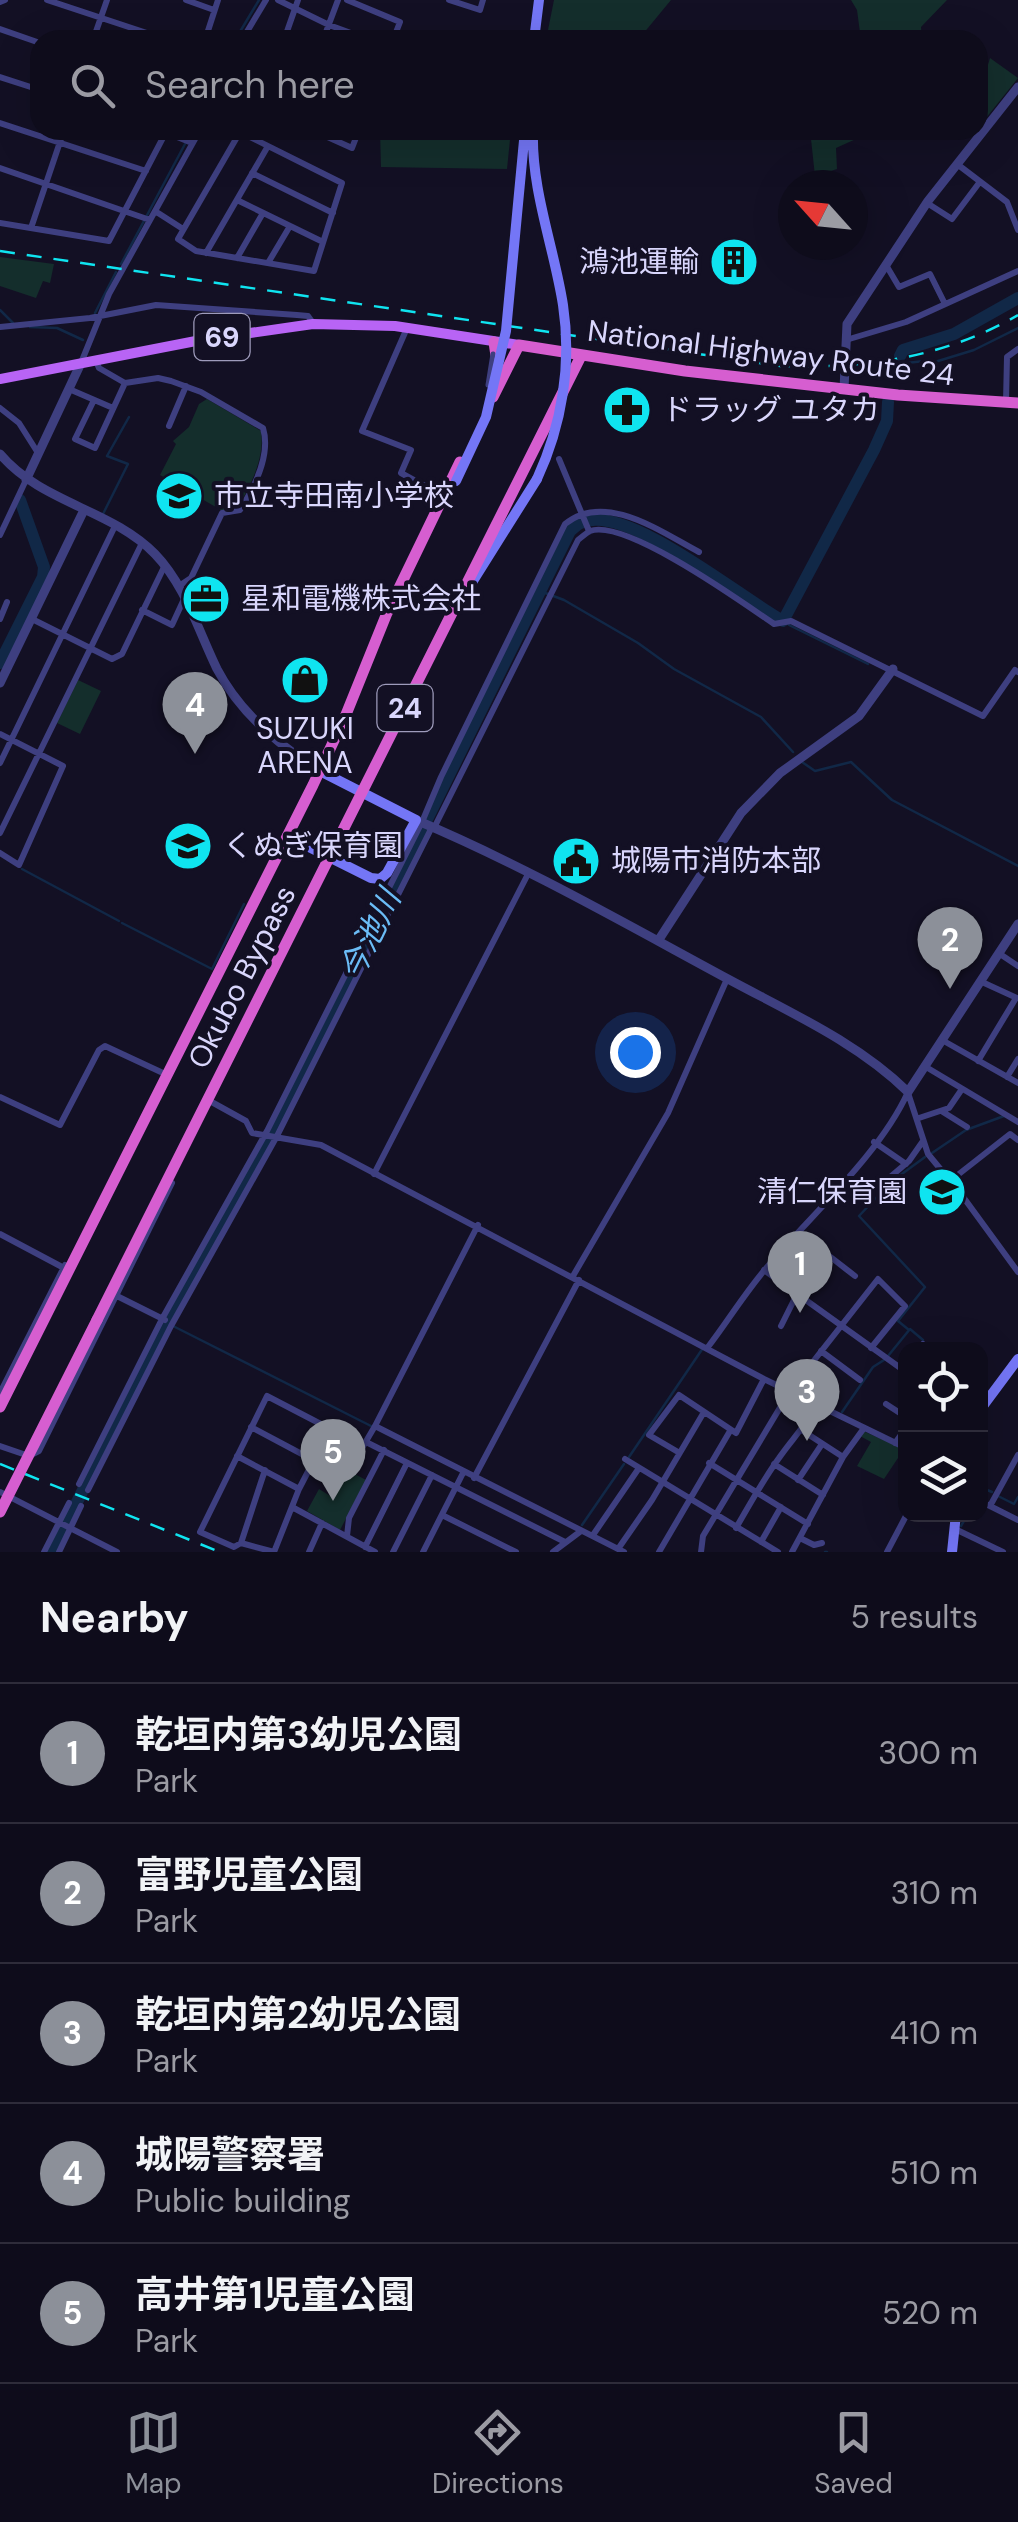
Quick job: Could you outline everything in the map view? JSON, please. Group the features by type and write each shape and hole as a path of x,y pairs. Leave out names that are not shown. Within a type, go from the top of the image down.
{"highway":[{"name":"Okubo Bypass","path":"0,1407 320,771 443,496 519,345"},
{"name":"National Highway Route 24","path":"519,345 844,389 1012,403"},
{"path":"483,416 497,364 495,348"},
{"name":"Okubo Bypass","path":"0,1512 581,356"}],"main road":[{"path":"535,30 539,0"},
{"path":"360,677 486,418 506,331 524,140"},
{"path":"456,606 537,479 558,418 565,339 563,306 533,140"},
{"name":"69","path":"0,379 313,324 407,328 495,348 519,345"},
{"path":"288,836 371,878 380,878 427,825 320,771"},
{"path":"988,1401 1014,1371 1018,1359"},
{"path":"952,1552 955,1522"}],"street":[{"path":"46,0 62,2 138,30"},
{"path":"97,30 106,0"},
{"path":"186,0 214,10"},
{"path":"207,30 218,0"},
{"path":"278,0 341,30"},
{"path":"288,30 298,0"},
{"path":"326,30 338,0"},
{"path":"347,0 400,22 396,30"},
{"path":"449,0 480,10 483,0"},
{"path":"247,30 262,2"},
{"path":"0,29 30,40"},
{"path":"0,76 30,86"},
{"path":"988,125 1018,87"},
{"path":"0,123 30,132"},
{"path":"54,140 146,171"},
{"path":"0,223 109,241 161,140"},
{"path":"233,140 178,239 196,251 314,272 342,183 256,140"},
{"path":"336,140 352,148 355,140"},
{"path":"844,389 847,324 926,203 976,140"},
{"path":"0,534 145,217 154,212 188,141"},
{"path":"31,228 60,142"},
{"path":"206,253 268,146"},
{"path":"957,164 1007,202 1018,230"},
{"path":"0,168 145,217"},
{"path":"252,173 333,213"},
{"path":"926,203 952,219 979,183"},
{"path":"237,200 324,242"},
{"path":"154,212 184,230"},
{"path":"237,258 263,213"},
{"path":"268,264 290,226"},
{"path":"886,264 899,288 930,274 945,304"},
{"path":"845,340 886,330 1018,271"},
{"path":"0,327 167,305 308,316 313,324"},
{"path":"407,328 362,431 411,450 401,473 443,496"},
{"path":"495,348 491,385 488,384 495,348"},
{"path":"1012,403 1007,356 1018,350"},
{"path":"95,360 99,368 126,383 163,378 186,386 263,428 266,434 255,486 240,510 222,514 191,578 178,586"},
{"path":"94,400 75,439 95,448 126,383"},
{"path":"170,426 186,386"},
{"path":"69,389 114,408"},
{"path":"0,408 19,423 38,453"},
{"path":"0,454 26,480 142,542 178,586 240,706 272,737 320,771"},
{"path":"560,459 589,531"},
{"path":"0,683 84,510"},
{"path":"427,825 441,777 565,524 598,510 614,513 699,552"},
{"path":"0,763 115,526"},
{"path":"88,1490 427,825 578,540 589,531 605,530 679,560 774,624 786,622 982,716 1015,670 1018,672"},
{"path":"0,833 142,542"},
{"path":"32,619 112,658 122,654 164,565"},
{"path":"142,610 172,624 184,598"},
{"path":"0,619 6,602"},
{"path":"658,940 741,814 780,773 860,716 892,671"},
{"path":"0,734 64,766 19,866 0,854"},
{"path":"427,825 658,940 845,1044 908,1092 928,1154 1018,1272"},
{"path":"374,1174 528,874"},
{"path":"708,1347 764,1270 902,1105 1017,927"},
{"path":"1000,954 1018,966"},
{"path":"474,1478 576,1278 668,1113 727,979"},
{"path":"978,1060 1017,998 982,982"},
{"path":"942,1040 1018,1083"},
{"path":"0,1097 60,1125 99,1050 105,1046 162,1073 166,1079"},
{"path":"1008,1077 1018,1059"},
{"path":"926,1067 1018,1122"},
{"path":"918,1118 950,1108 962,1089"},
{"path":"0,1446 29,1456 39,1451 156,1216 208,1100 246,1121 252,1133 321,1145 816,1406 898,1444"},
{"path":"942,1112 967,1127"},
{"path":"950,1181 1010,1134 1018,1140"},
{"path":"78,1484 163,1319 272,1135"},
{"path":"890,1178 924,1140"},
{"path":"874,1142 906,1164"},
{"path":"0,1394 101,1198 112,1186"},
{"path":"251,1426 345,1477 478,1225"},
{"path":"0,1234 64,1268"},
{"path":"782,1326 797,1294 828,1255 855,1276"},
{"path":"764,1270 898,1366"},
{"path":"701,1552 702,1536 790,1391 878,1278 904,1306 871,1348"},
{"path":"116,1296 172,1325"},
{"path":"822,1351 860,1380"},
{"path":"0,1361 12,1368"},
{"path":"678,1452 649,1436 679,1395 736,1432 764,1379"},
{"path":"265,1470 241,1543 234,1547 200,1532 267,1396 384,1450 564,1542"},
{"path":"886,1404 898,1411"},
{"path":"736,1528 774,1464 793,1437 803,1431 816,1406"},
{"path":"375,1426 616,1550 704,1412"},
{"path":"792,1552 842,1458 864,1428"},
{"path":"659,1552 730,1431"},
{"path":"803,1431 842,1458"},
{"path":"895,1443 903,1432"},
{"path":"798,1480 822,1444"},
{"path":"347,1536 349,1518 384,1450"},
{"path":"1018,1455 990,1506 1018,1520"},
{"path":"237,1456 299,1489"},
{"path":"241,1543 274,1552 314,1460"},
{"path":"626,1460 778,1552"},
{"path":"365,1547 407,1463"},
{"path":"709,1463 808,1524"},
{"path":"774,1464 823,1495"},
{"path":"592,1536 639,1468"},
{"path":"423,1552 464,1473"},
{"path":"393,1552 432,1475"},
{"path":"0,1492 117,1552"},
{"path":"59,1552 69,1502"},
{"path":"44,1552 81,1506"},
{"path":"292,1506 374,1552"},
{"path":"760,1542 781,1507"},
{"path":"442,1516 516,1552"},
{"path":"886,1552 903,1522"},
{"path":"955,1522 1004,1552"},
{"path":"309,1552 322,1523"},
{"path":"552,1552 582,1530"},
{"path":"800,1538 814,1545 822,1542"}],"green space":[{"path":"554,0 671,0 646,30 548,30"},
{"path":"851,0 947,0 921,30 860,30"},
{"path":"990,58 1018,78 988,116"},
{"path":"380,140 510,140 507,169 381,167"},
{"path":"811,140 854,140 836,148 837,169 814,170"},
{"path":"0,257 54,264 50,283 43,281 36,298 0,286"},
{"path":"207,399 261,431 256,471 237,508 221,510 160,475 176,444 173,441 189,427 199,404"},
{"path":"78,680 101,691 80,734 57,723"},
{"path":"863,1431 898,1446 898,1458 884,1479 857,1466 871,1442 860,1436"},
{"path":"351,1472 366,1480 340,1530 307,1511 319,1489 332,1497"}],"waterway":[{"path":"241,30 259,0"},
{"path":"121,264 185,144"},
{"path":"95,313 116,272"},
{"path":"900,356 903,350 954,334 1018,298"},
{"path":"0,310 13,323"},
{"path":"30,327 57,328 83,340"},
{"path":"898,364 924,361 925,365 974,350 1018,328"},
{"name":"今池川","path":"52,1552 155,1346 273,1130 570,531 581,523 603,520 627,527 684,556 783,621 874,450 887,421 888,402"},
{"path":"103,514 128,464 107,456 129,417"},
{"path":"0,663 43,577 44,567 20,500"},
{"path":"540,591 564,600 674,669 761,717 793,752"},
{"path":"789,625 868,664"},
{"path":"802,762 815,771 851,762 892,800 1018,866"},
{"path":"22,869 119,921"},
{"path":"122,923 212,969 244,904"},
{"path":"932,1153 966,1130 1004,1116"},
{"path":"909,1330 898,1321 925,1287 859,1216 891,1182 925,1157"},
{"path":"173,1326 371,1426"},
{"path":"888,1356 910,1329 923,1340"},
{"path":"629,1457 703,1348"},
{"path":"842,1412 873,1367 884,1360"},
{"path":"582,1525 624,1464"},
{"path":"988,1490 992,1492"},
{"path":"998,1496 1014,1504 1018,1497"},
{"path":"961,1526 963,1522"}],"railway":[{"path":"0,251 780,366 873,363 903,358 961,342 1018,315"},
{"path":"0,1464 220,1552"}],"place":[{"name":"鴻池運輸","path":"734,262"},
{"name":"ドラッグ ユタカ","path":"627,410"},
{"name":"市立寺田南小学校","path":"179,496"},
{"name":"星和電機株式会社","path":"206,599"},
{"name":"SUZUKI ARENA","path":"305,680"},
{"name":"城陽警察署","path":"195,754"},
{"name":"くぬぎ保育園","path":"188,846"},
{"name":"城陽市消防本部","path":"576,861"},
{"name":"富野児童公園","path":"950,989"},
{"name":"清仁保育園","path":"942,1192"},
{"name":"乾垣内第3幼児公園","path":"800,1313"},
{"name":"乾垣内第2幼児公園","path":"807,1441"},
{"name":"高井第1児童公園","path":"333,1501"}]}
